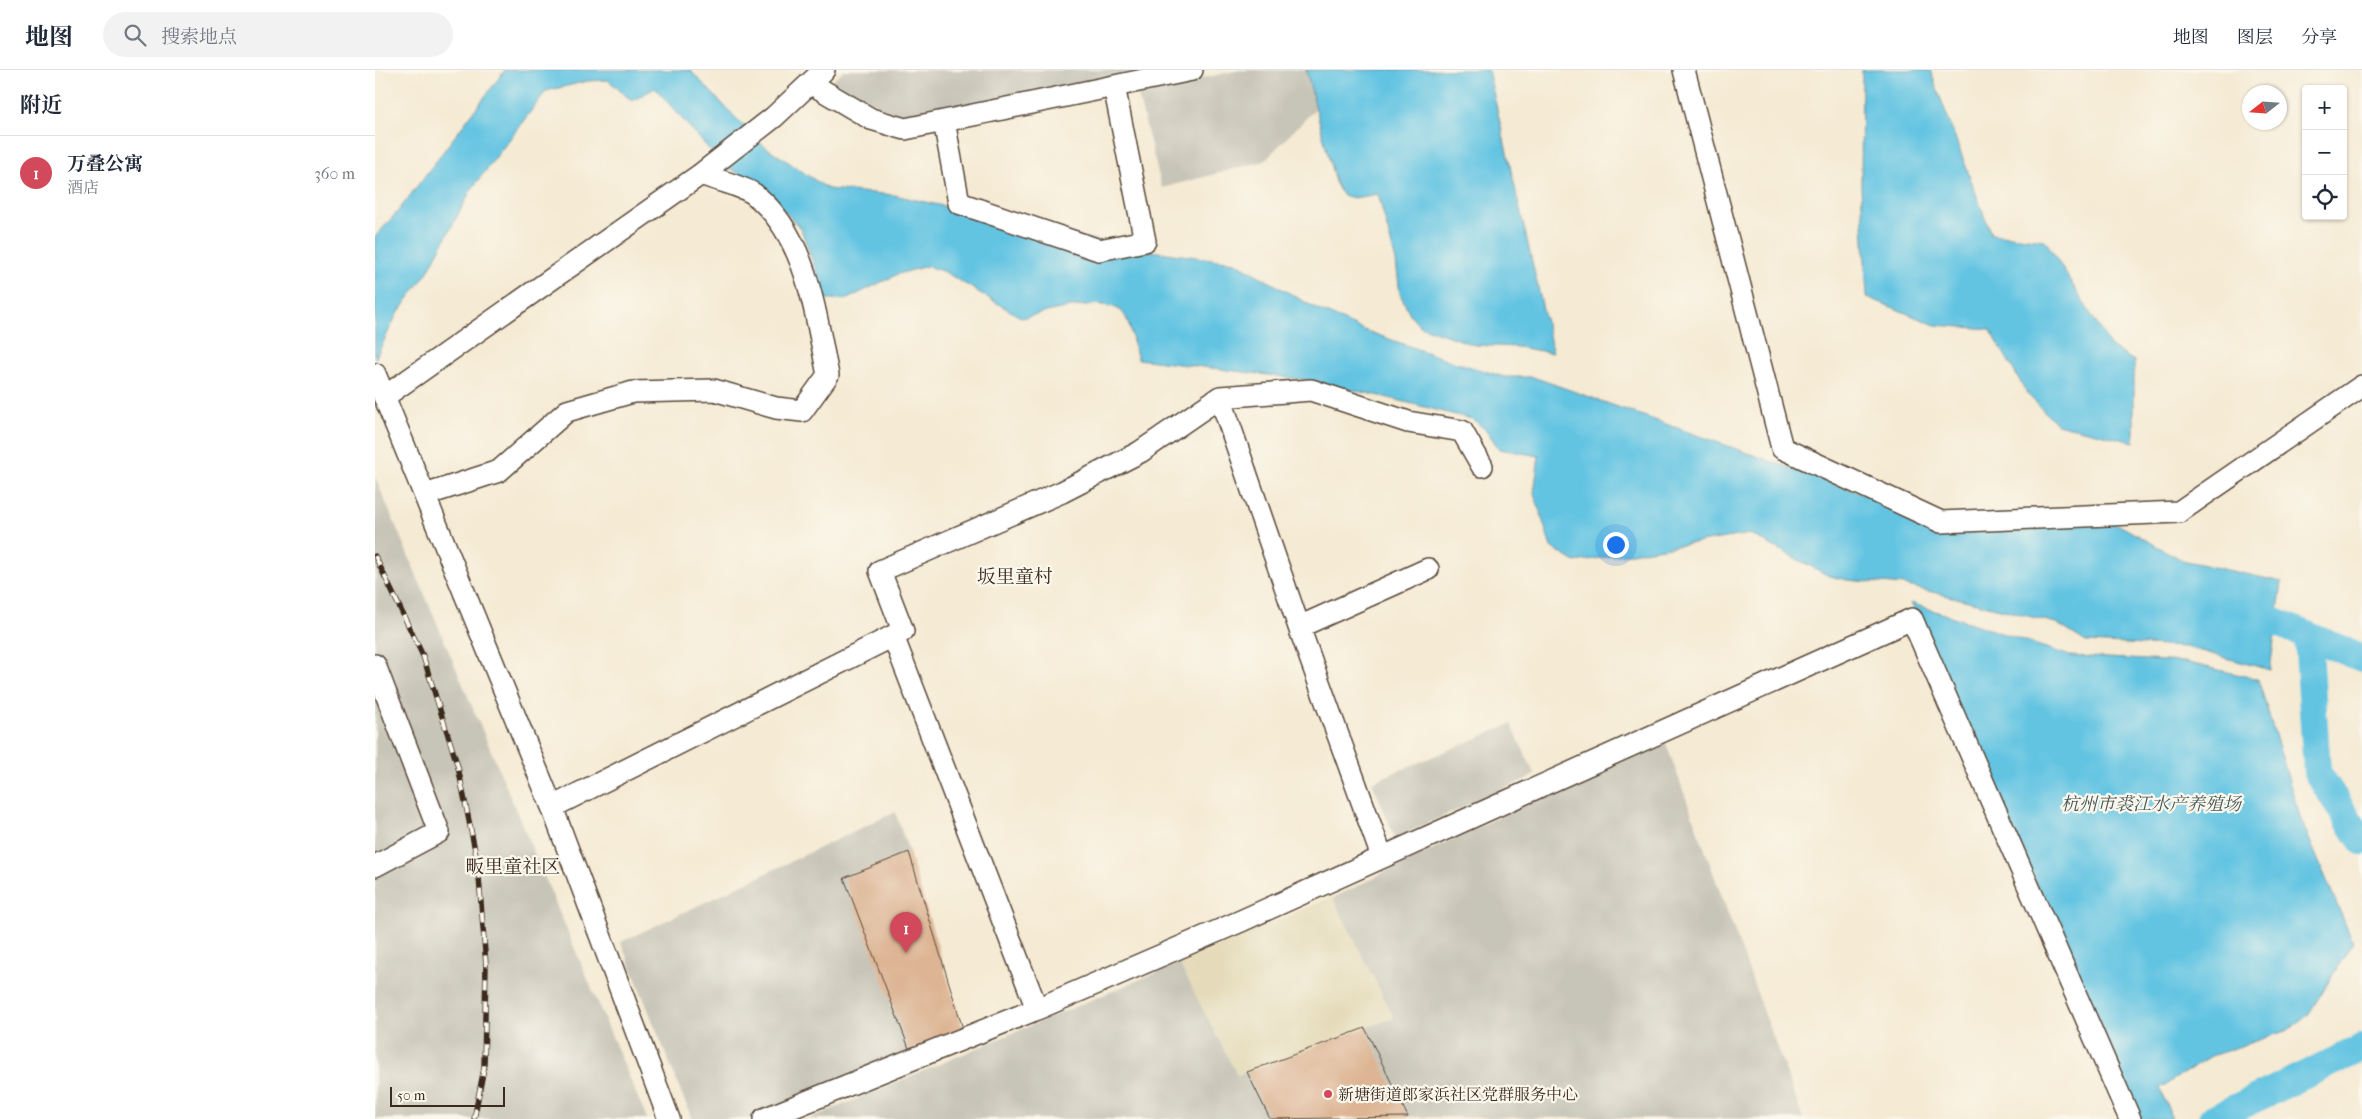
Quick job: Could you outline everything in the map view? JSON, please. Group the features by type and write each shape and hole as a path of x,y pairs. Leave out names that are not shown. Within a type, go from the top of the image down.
{"street":[{"path":"384,397 701,174 774,117 817,77 871,119 905,128 1114,86 1166,73 1192,70"},
{"path":"1683,70 1782,448 1932,518 1941,522 2179,512 2362,386"},
{"path":"945,121 959,203 1099,250 1136,243 1145,241 1114,86"},
{"path":"425,495 499,471 567,412 633,392 713,390 776,408 803,411 827,374 802,264 783,223 753,193 701,174"},
{"path":"375,374 552,807 669,1119"},
{"path":"552,807 903,631 880,571 1062,492 1131,457 1220,397 1311,390 1409,422 1462,430 1482,466"},
{"path":"1220,397 1299,627 1383,857"},
{"path":"1299,627 1428,569"},
{"path":"764,1119 1037,1009 1383,857 1913,619 2131,1119"},
{"path":"893,636 1037,1009"},
{"path":"375,665 439,832 375,866"}],"shaded area":[{"path":"845,70 1145,70 905,120 832,81"},
{"path":"1240,70 1306,70 1316,108 1264,161 1162,188 1137,92"},
{"path":"375,477 647,1119 375,1119"},
{"path":"1511,724 1535,775 1395,838 1372,782"},
{"path":"1664,738 1803,1119 1408,1117 1365,1028 1394,1018 1333,898"},
{"path":"895,812 909,852 844,878 910,1051 752,1119 692,1119 621,942"},
{"path":"1333,898 1394,1018 1237,1075 1179,963"},
{"path":"1179,963 1237,1075 1247,1072 1270,1119 809,1119"}],"water":[{"path":"505,70 690,70 760,143 828,189 894,195 1135,249 1235,262 1319,310 1364,330 1451,361 1504,377 1533,377 1878,499 1920,518 2074,520 2119,525 2182,560 2282,582 2270,670 2186,647 2086,642 2056,623 1904,585 1847,580 1829,576 1750,534 1575,562 1551,547 1534,493 1539,456 1499,449 1486,430 1472,419 1385,397 1300,379 1138,359 1126,318 1116,308 1105,305 1076,306 1022,318 945,272 927,266 898,274 847,299 826,299 801,229 764,189 722,164 655,88 632,101 608,80 588,81 546,91 471,190 427,273 397,314 375,359 375,237 399,210"},
{"path":"1306,70 1488,70 1553,353 1518,347 1474,345 1420,326 1410,314 1400,294 1396,261 1378,194 1354,198 1342,195 1335,182"},
{"path":"1862,70 1930,70 1991,234 2045,240 2111,347 2134,361 2134,442 2057,424 2028,395 1990,329 1935,325 1867,297 1861,186"},
{"name":"杭州市裘江水产养殖场","path":"1911,603 2070,656 2184,662 2258,679 2301,820 2353,942 2308,1015 2288,1030 2211,1056 2160,1088 2172,1119 2140,1119"}],"building":[{"path":"909,852 963,1029 910,1051 844,878"},
{"name":"新塘街道郎家浜社区党群服务中心","path":"1365,1028 1408,1117 1270,1119 1247,1072"}],"waterway":[{"path":"2261,616 2362,658"},
{"path":"2308,635 2317,772 2362,841"},
{"path":"2212,1119 2362,1048"}],"railway":[{"path":"375,556 423,656 458,767 478,865 486,965 484,1068 474,1119"}],"place":[{"name":"万叠公寓","path":"906,953"},
{"name":"新塘街道郎家浜社区党群服务中心","path":"1328,1094"}],"district":[{"name":"坂里童村","path":"1015,577"},
{"name":"畈里童社区","path":"513,867"}]}
